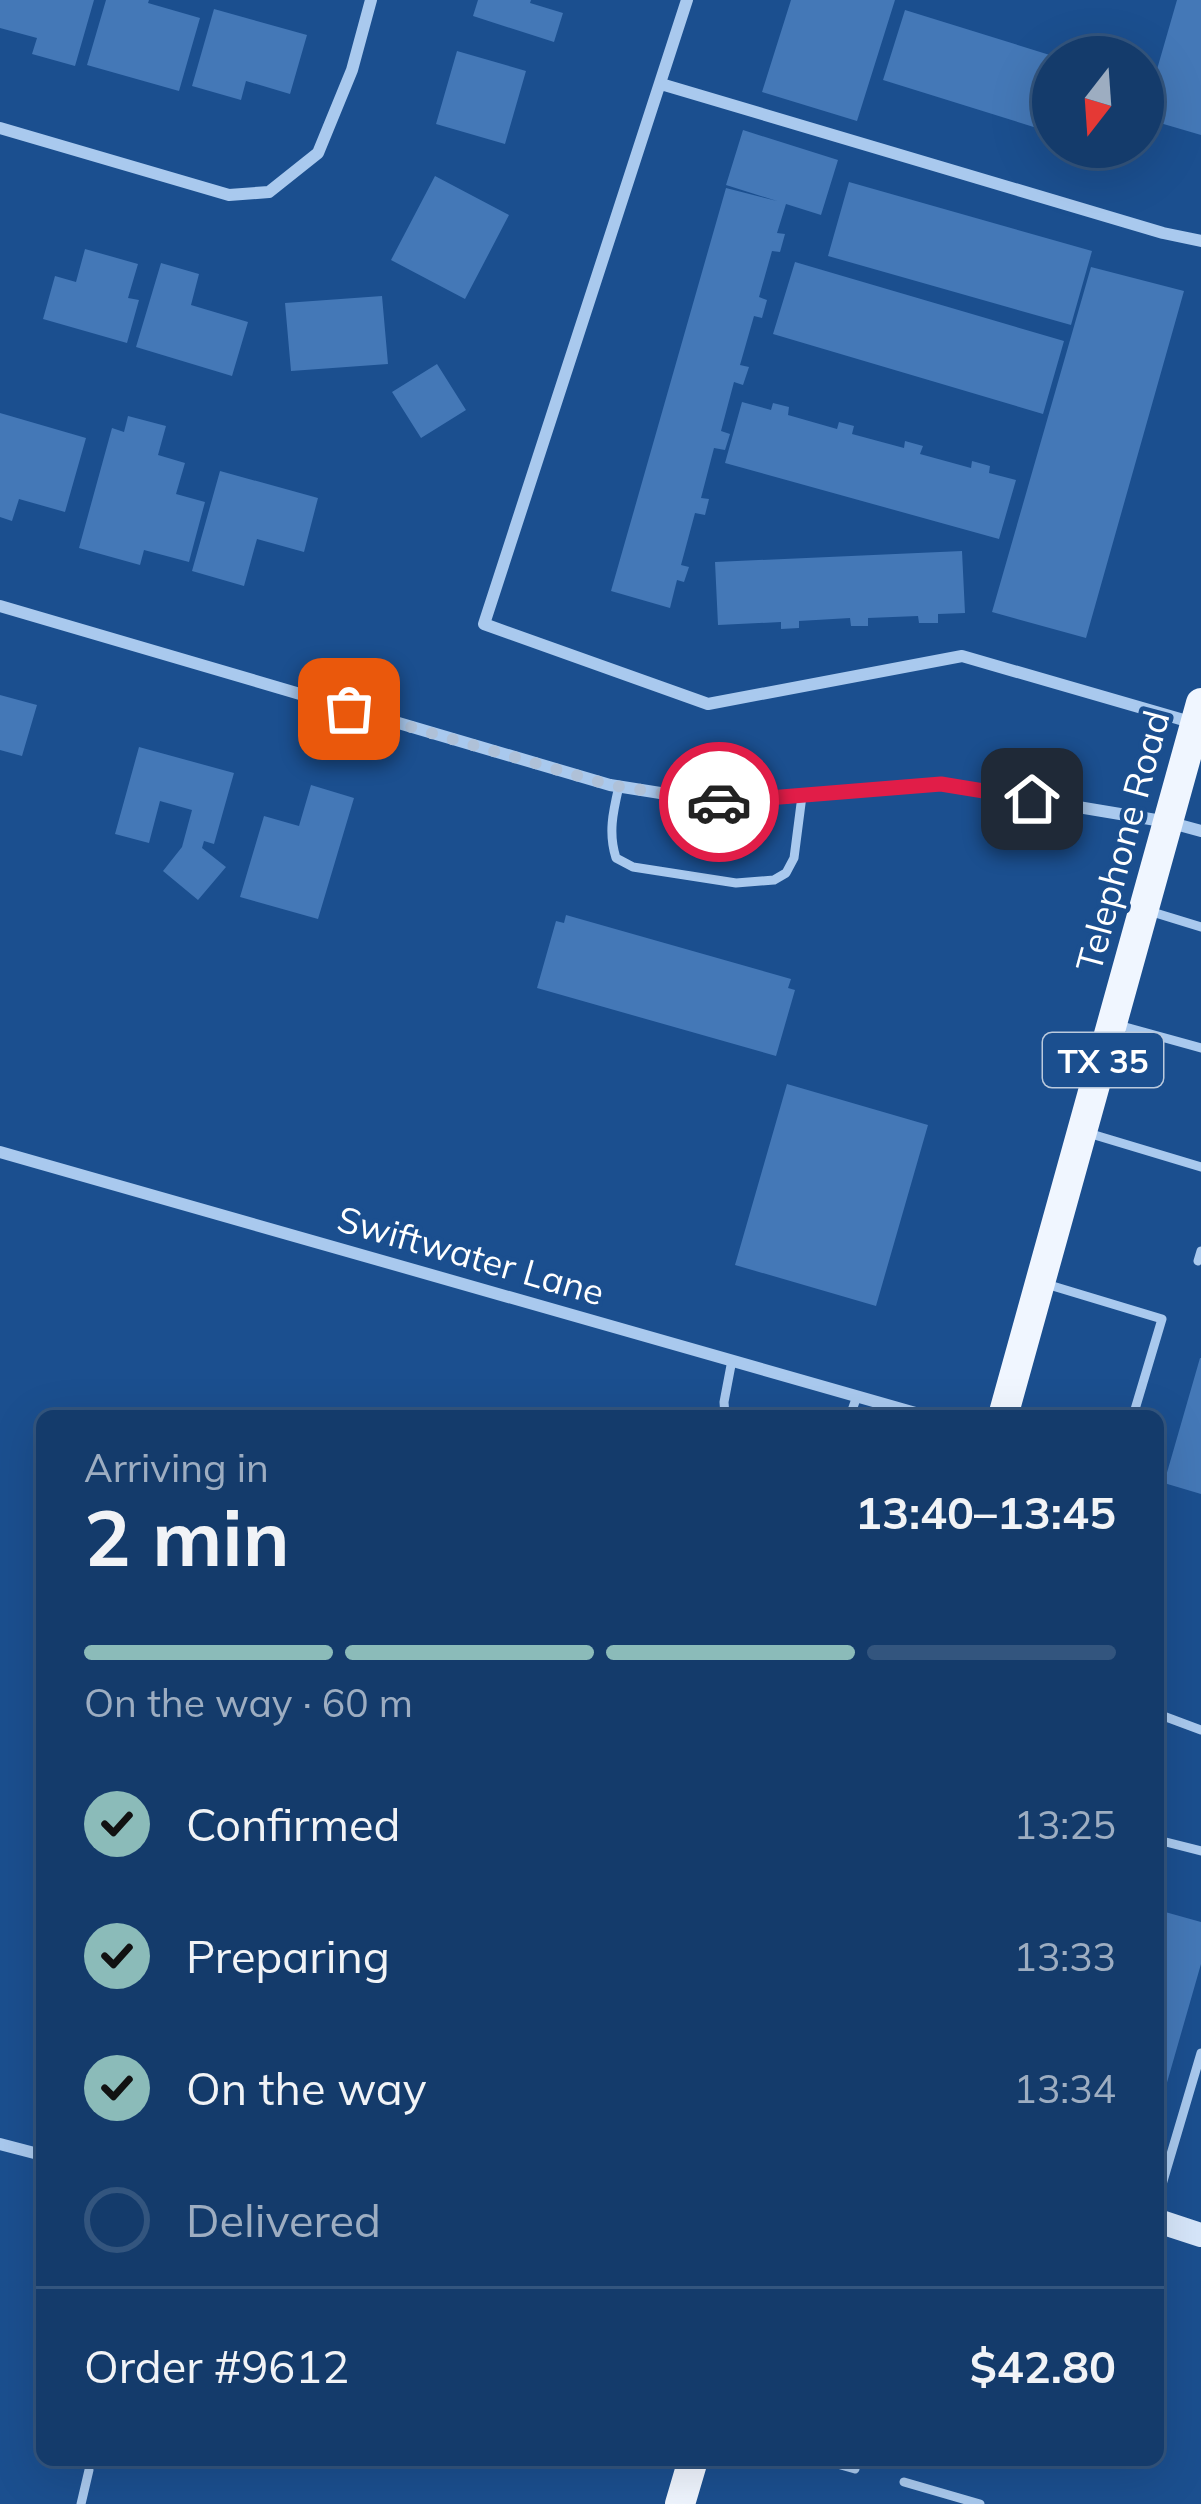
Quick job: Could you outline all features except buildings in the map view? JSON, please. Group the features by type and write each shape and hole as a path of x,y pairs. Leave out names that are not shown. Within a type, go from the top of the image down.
{"main road":[{"name":"Telephone Road","path":"1005,1410 1199,717"},
{"path":"1164,2223 1201,2235"},
{"path":"680,2504 691,2466"}],"street":[{"path":"0,128 229,195 268,192 318,153 352,70 371,0"},
{"path":"687,0 484,624 708,704 962,656 1199,717"},
{"path":"661,84 1201,241"},
{"path":"0,607 619,787 723,802 941,784 1201,831"},
{"name":"Swiftwater Lane","path":"0,1152 905,1410"},
{"path":"0,2144 36,2153"}],"lane":[{"path":"619,787 611,818 616,858 633,867 736,883 773,880 786,873 794,858 802,796"},
{"path":"1143,909 1201,927"},
{"path":"1112,1023 1201,1048"},
{"path":"1083,1131 1201,1167"},
{"path":"1042,1283 1162,1319 1135,1410"},
{"path":"725,1410 732,1360"},
{"path":"852,1410 857,1396"},
{"path":"1164,1716 1201,1730"},
{"path":"1164,1842 1201,1851"},
{"path":"1164,2178 1201,2054"},
{"path":"844,2466 855,2469"},
{"path":"80,2504 89,2470"},
{"path":"904,2482 980,2504"}],"way so far":[{"path":"349,709 610,785 719,802"}],"route":[{"path":"719,802 941,784 1032,799"}]}
